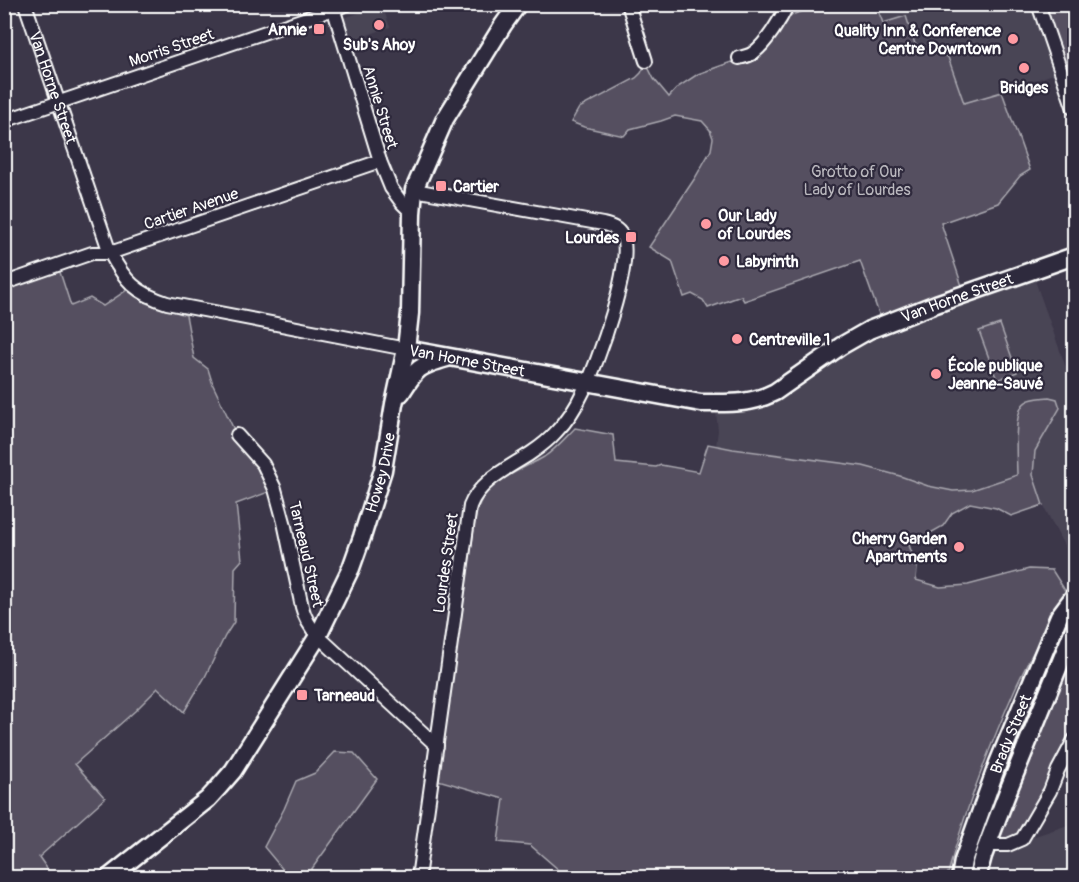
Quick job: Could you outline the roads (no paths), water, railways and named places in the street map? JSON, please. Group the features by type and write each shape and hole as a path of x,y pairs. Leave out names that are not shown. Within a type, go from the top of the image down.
{"main road":[{"name":"Howey Drive","path":"117,875 219,787 233,771 318,636 351,568 383,470 406,349 410,313 414,190 445,119 502,25 518,4"},
{"name":"Van Horne Street","path":"406,349 700,403 739,403 765,398 776,392 841,346 869,330 1074,256"},
{"path":"394,404 418,368 448,357"},
{"name":"Brady Street","path":"960,878 963,861 998,763 1059,616 1074,596"},
{"name":"Brady Street","path":"977,878 987,845 1074,629"}],"street":[{"name":"Van Horne Street","path":"25,4 110,253 118,269 138,291 167,303 406,349"},
{"name":"Morris Street","path":"4,121 333,7 348,4"},
{"path":"628,4 646,61"},
{"path":"739,58 753,53 764,42 784,14 788,4"},
{"path":"1038,4 1074,109"},
{"name":"Annie Street","path":"333,7 380,160 391,188 402,204 412,213"},
{"name":"Cartier Avenue","path":"11,281 92,253 110,253 380,160"},
{"name":"Lourdes Street","path":"414,190 615,227 625,244 618,298 588,383 571,413 556,432 534,452 480,489 470,506 418,878"},
{"name":"Tarneaud Street","path":"237,435 263,464 275,489 305,619 310,627 437,746"},
{"path":"987,845 1008,845 1022,839 1050,791 1074,740"}],"place":[{"name":"Sub's Ahoy","path":"379,25"},
{"name":"Annie","path":"319,29"},
{"name":"Quality Inn & Conference Centre Downtown","path":"1013,39"},
{"name":"Bridges","path":"1024,68"},
{"name":"Cartier","path":"441,186"},
{"name":"Our Lady of Lourdes","path":"706,224"},
{"name":"Lourdes","path":"631,237"},
{"name":"Labyrinth","path":"724,261"},
{"name":"Centreville 1","path":"737,339"},
{"name":"École publique Jeanne-Sauvé","path":"936,374"},
{"name":"Cherry Garden Apartments","path":"959,547"},
{"name":"Tarneaud","path":"302,695"}],"park label":[{"name":"Grotto of Our Lady of Lourdes","path":"857,180"}]}
